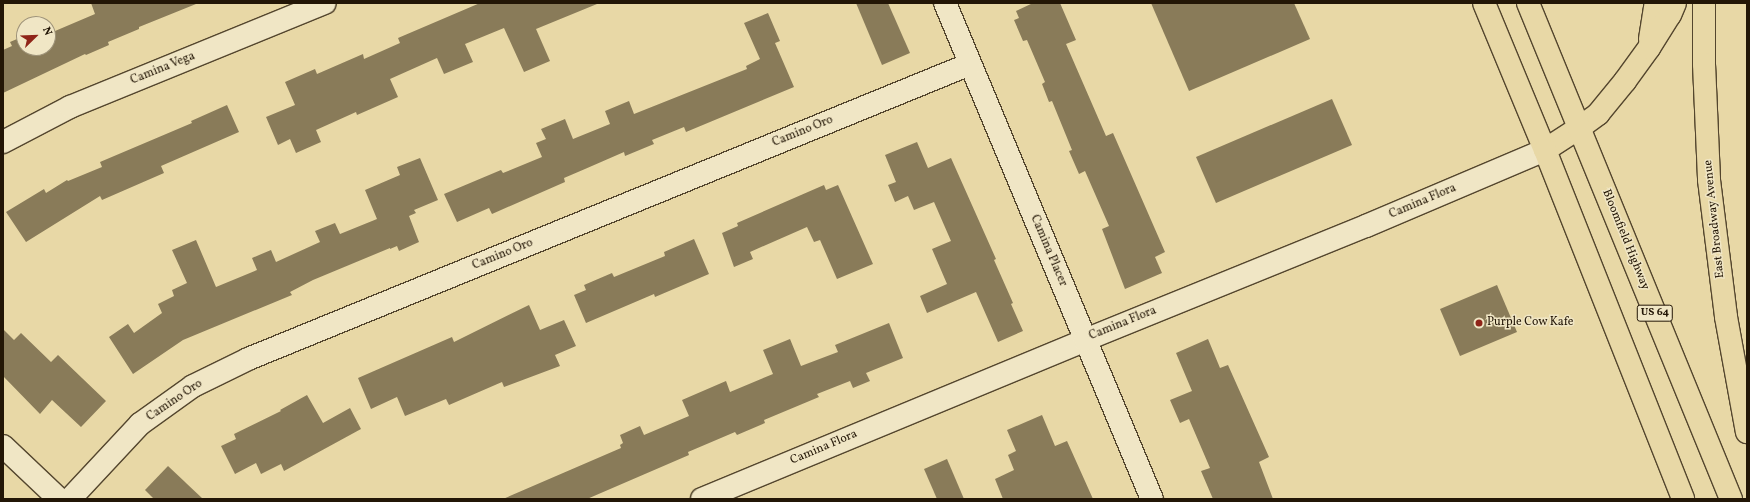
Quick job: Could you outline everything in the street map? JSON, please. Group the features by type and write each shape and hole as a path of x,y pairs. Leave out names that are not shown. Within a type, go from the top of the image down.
{"main road":[{"path":"1484,3 1545,150 1683,499"},
{"name":"Bloomfield Highway","path":"1528,3 1731,499"},
{"path":"1649,48 1656,3"},
{"path":"1545,150 1580,128 1598,114 1626,81 1649,48 1670,15 1675,3"},
{"name":"East Broadway Avenue","path":"1704,3 1704,64 1711,195 1726,317 1747,432"}],"street":[{"name":"Camina Vega","path":"3,142 70,107 325,3"},
{"name":"Camina Placer","path":"945,3 1152,499"},
{"name":"Camino Oro","path":"70,499 140,424 193,386 248,359 970,64"},
{"name":"Camina Flora","path":"702,499 1366,226 1545,150"},
{"path":"3,446 59,499"}],"building":[{"path":"91,3 196,4 139,27 139,29 108,42 109,45 86,55 85,54 3,93 3,50 12,46 10,42 16,39 16,56 56,56 56,31 95,14"},
{"path":"480,3 597,4 536,29 550,61 524,72 504,28 465,44 473,62 444,74 437,58 390,79 398,97 357,115 356,112 316,130 321,142 296,153 290,139 278,145 266,117 295,105 285,82 315,69 317,74 363,54 364,59 400,43 398,38"},
{"path":"856,3 888,3 910,53 882,65"},
{"path":"1033,3 1060,3 1076,40 1066,44 1106,136 1113,133 1165,252 1155,257 1162,273 1125,289 1102,229 1109,226 1085,171 1079,174 1069,151 1072,150 1052,101 1049,102 1042,84 1045,82 1027,40 1023,41 1014,20 1019,18 1016,11"},
{"path":"1151,3 1294,3 1310,39 1189,91"},
{"path":"768,13 780,41 775,43 794,87 686,132 684,127 652,140 654,144 625,156 624,152 564,178 565,182 492,214 489,208 457,222 444,194 501,170 503,173 542,157 536,143 546,139 541,129 565,119 573,139 610,124 605,111 629,101 634,114 747,69 746,66 760,59 744,23"},
{"path":"1332,99 1352,145 1216,203 1196,157"},
{"path":"227,105 239,132 161,166 164,173 102,200 100,196 26,242 6,212 44,189 46,193 67,180 68,181 102,167 100,162 192,123 191,121"},
{"path":"917,142 928,168 951,158 996,259 994,260 1013,303 1011,304 1023,331 998,342 976,292 927,313 920,296 947,284 932,249 951,241 934,202 914,210 908,196 895,202 888,185 896,182 885,155"},
{"path":"420,158 438,200 414,210 416,213 409,216 419,242 399,251 397,246 390,248 313,280 290,292 292,295 183,340 133,374 109,337 128,324 134,333 162,313 158,304 174,296 172,290 187,283 172,250 196,240 216,287 257,270 252,258 271,250 276,262 320,242 315,231 335,223 340,234 377,219 365,190 400,175 397,167"},
{"path":"824,185 826,190 838,185 873,264 837,279 820,240 814,242 807,227 750,252 753,259 734,267 722,233 738,226 737,223"},
{"path":"694,239 709,274 655,297 654,294 586,323 574,295 586,290 584,285 612,273 614,277 665,256 664,252"},
{"name":"Purple Cow Kafe","path":"1497,285 1517,332 1460,356 1440,309"},
{"path":"529,305 540,330 564,320 576,346 555,355 560,366 504,387 502,382 449,405 446,399 405,416 397,397 371,409 358,378 452,337 454,342"},
{"path":"889,323 903,358 866,373 870,381 853,388 850,381 817,394 819,397 764,420 765,423 737,435 735,432 688,452 689,455 587,499 503,499 621,448 620,445 623,443 620,435 640,426 644,435 689,416 682,400 726,381 730,392 773,374 763,350 790,339 801,366 838,352 835,345"},
{"path":"3,329 14,340 21,333 51,362 58,355 106,401 81,427 52,400 40,414 3,376"},
{"path":"1208,339 1220,368 1228,365 1269,457 1259,462 1273,499 1213,499 1201,471 1210,468 1189,419 1180,423 1170,400 1192,391 1176,353"},
{"path":"307,395 323,423 350,408 361,429 284,471 281,464 261,474 256,463 235,474 221,446 236,439 234,434 281,411 280,410"},
{"path":"1042,415 1055,446 1067,441 1093,499 1003,499 995,479 1014,470 1008,455 1016,451 1007,430"},
{"path":"947,459 964,499 937,499 924,469"},
{"path":"168,466 203,499 154,499 145,490"}],"place":[{"name":"Purple Cow Kafe","path":"1479,323"}]}
